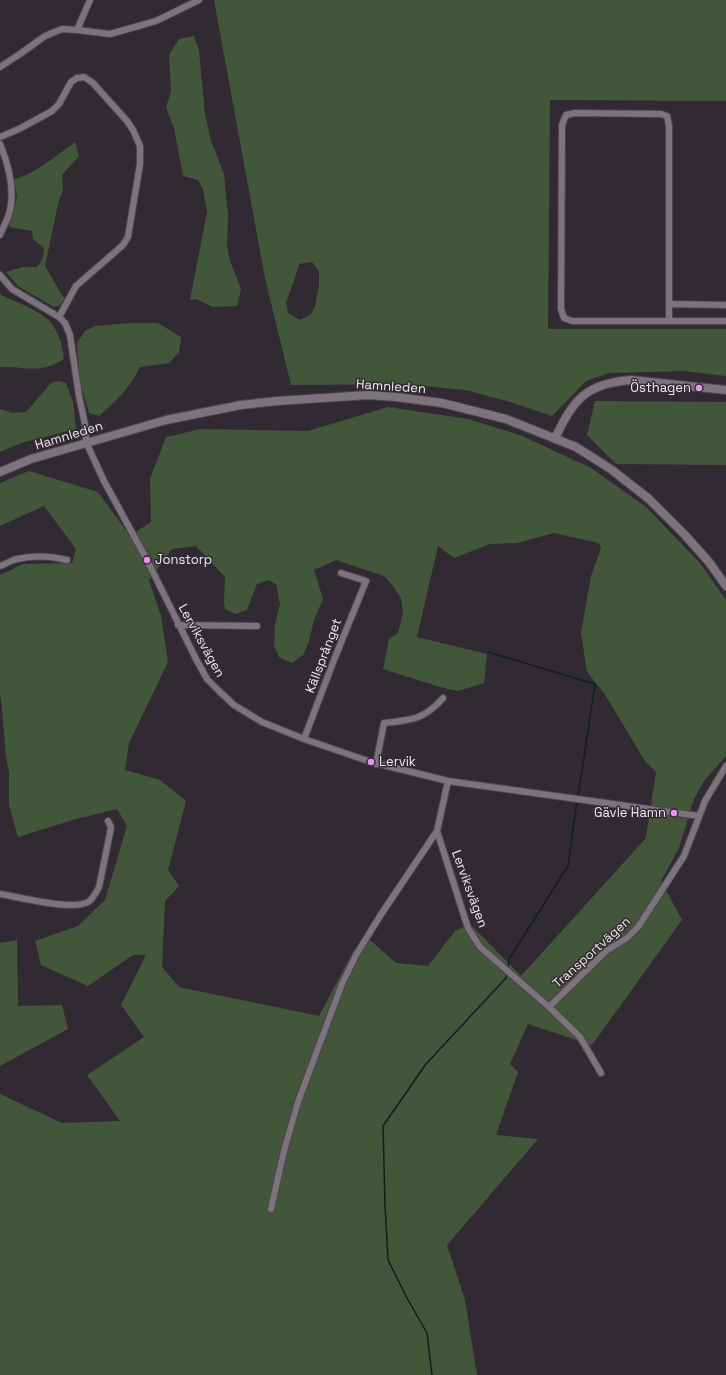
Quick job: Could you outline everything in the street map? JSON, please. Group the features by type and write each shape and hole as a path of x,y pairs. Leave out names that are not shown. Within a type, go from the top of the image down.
{"main road":[{"path":"555,438 560,426 581,398 589,391 615,381 631,380 726,390"},
{"name":"Hamnleden","path":"0,472 31,459 86,442 166,420 241,405 368,395 396,396 442,403 506,419 576,447 601,463 649,499 684,534 726,586"}],"street":[{"path":"77,30 90,0"},
{"path":"0,67 46,36 62,29 110,34 156,21 199,0"},
{"path":"0,137 52,112 59,104 71,82 77,78 84,77 93,83 127,121 134,130 140,146 140,164 128,237 123,245 76,286 59,317"},
{"path":"669,321 667,116 661,114 575,112 566,115 562,125 561,309 564,318 572,321 669,321 726,321"},
{"path":"0,144 7,163 11,194 8,218 0,235"},
{"path":"0,275 12,289 59,317 65,323 71,339 79,396 86,429 86,442"},
{"path":"669,304 726,305"},
{"name":"Lerviksvägen","path":"86,442 104,481 147,560 178,625 207,679 234,705 262,722 304,739 376,764 448,781 699,816"},
{"path":"0,566 17,559 36,557 52,556 67,560"},
{"name":"Källsprånget","path":"304,739 366,582 340,573"},
{"path":"178,625 256,626"},
{"path":"376,764 384,722 402,722 424,714 435,707 443,698"},
{"name":"Transportvägen","path":"549,1007 606,951 627,938 638,927 684,856 699,816 712,788 726,766"},
{"path":"271,1209 284,1151 298,1102 342,984 356,955 380,916 437,831 448,781"},
{"path":"0,894 61,905 74,905 87,902 95,895 99,887 111,827 108,821"},
{"name":"Lerviksvägen","path":"437,831 468,928 480,947 549,1007 580,1037 601,1073"}],"green space":[{"path":"214,0 726,0 726,101 550,100 548,329 726,329 726,376 683,371 609,373 586,381 552,416 510,402 466,390 400,384 291,385 265,278","holes":["312,262 319,271 319,286 315,306 311,314 300,320 288,313 286,302 299,264"]},
{"path":"194,36 199,51 205,114 211,141 224,174 228,216 227,244 230,261 241,289 237,306 213,307 196,299 190,300 207,212 203,189 198,180 183,176 174,128 166,107 171,92 169,55 179,39"},
{"path":"75,142 79,156 62,175 63,189 58,204 45,266 65,298 60,305 54,307 18,286 6,272 23,267 37,267 44,251 44,248 33,239 32,231 9,227 17,197 14,179 29,174"},
{"path":"0,293 1,295 43,315 52,324 59,336 64,359 47,367 32,369 0,367"},
{"path":"130,323 158,323 181,337 179,352 169,363 140,367 127,388 99,416 89,413 80,382 77,343 85,331 95,326"},
{"path":"59,381 66,383 73,402 76,429 21,443 0,452 0,409 12,413 26,412 51,383"},
{"path":"595,401 726,402 726,465 616,464 587,435"},
{"path":"388,407 468,419 520,435 591,468 646,507 700,563 726,600 726,756 704,781 694,799 679,848 661,881 682,920 592,1045 528,1024 510,1064 518,1072 496,1135 538,1139 447,1245 465,1300 477,1375 0,1375 0,1094 62,1123 120,1121 87,1075 144,1037 121,1005 146,955 133,955 88,986 41,965 35,941 78,926 105,900 127,826 117,809 76,819 18,837 9,805 9,772 0,696 0,575 23,564 72,563 76,549 44,506 0,526 0,483 29,471 98,492 130,536 151,522 150,479 166,437 201,429 308,431","holes":["554,533 599,543 601,549 591,576 581,633 587,672 604,693 645,761 656,772 646,838 521,976 470,924 455,931 428,966 396,963 370,940 354,950 319,1016 179,987 162,967 165,901 179,886 168,870 186,801 160,780 125,770 129,743 168,662 161,616 149,580 172,549 196,546 225,577 225,609 235,614 247,610 257,584 268,580 276,584 280,604 275,625 274,645 279,657 292,663 303,655 309,641 314,620 323,599 314,570 336,560 384,576 401,598 403,613 398,633 389,639 383,669 440,687 458,691 484,683 487,654 417,637 438,546 454,558 490,544 517,543"]},
{"path":"17,940 18,1006 62,1005 68,1029 0,1066 0,943"}],"waterway":[{"path":"488,652 595,684 578,797"},
{"path":"508,968 509,959 568,866 577,801"},
{"path":"432,1375 427,1333 388,1260 383,1126 426,1064 506,978 507,974"}],"place":[{"name":"Östhagen","path":"699,388"},
{"name":"Jonstorp","path":"147,560"},
{"name":"Lervik","path":"371,762"},
{"name":"Gävle Hamn","path":"674,813"}]}
